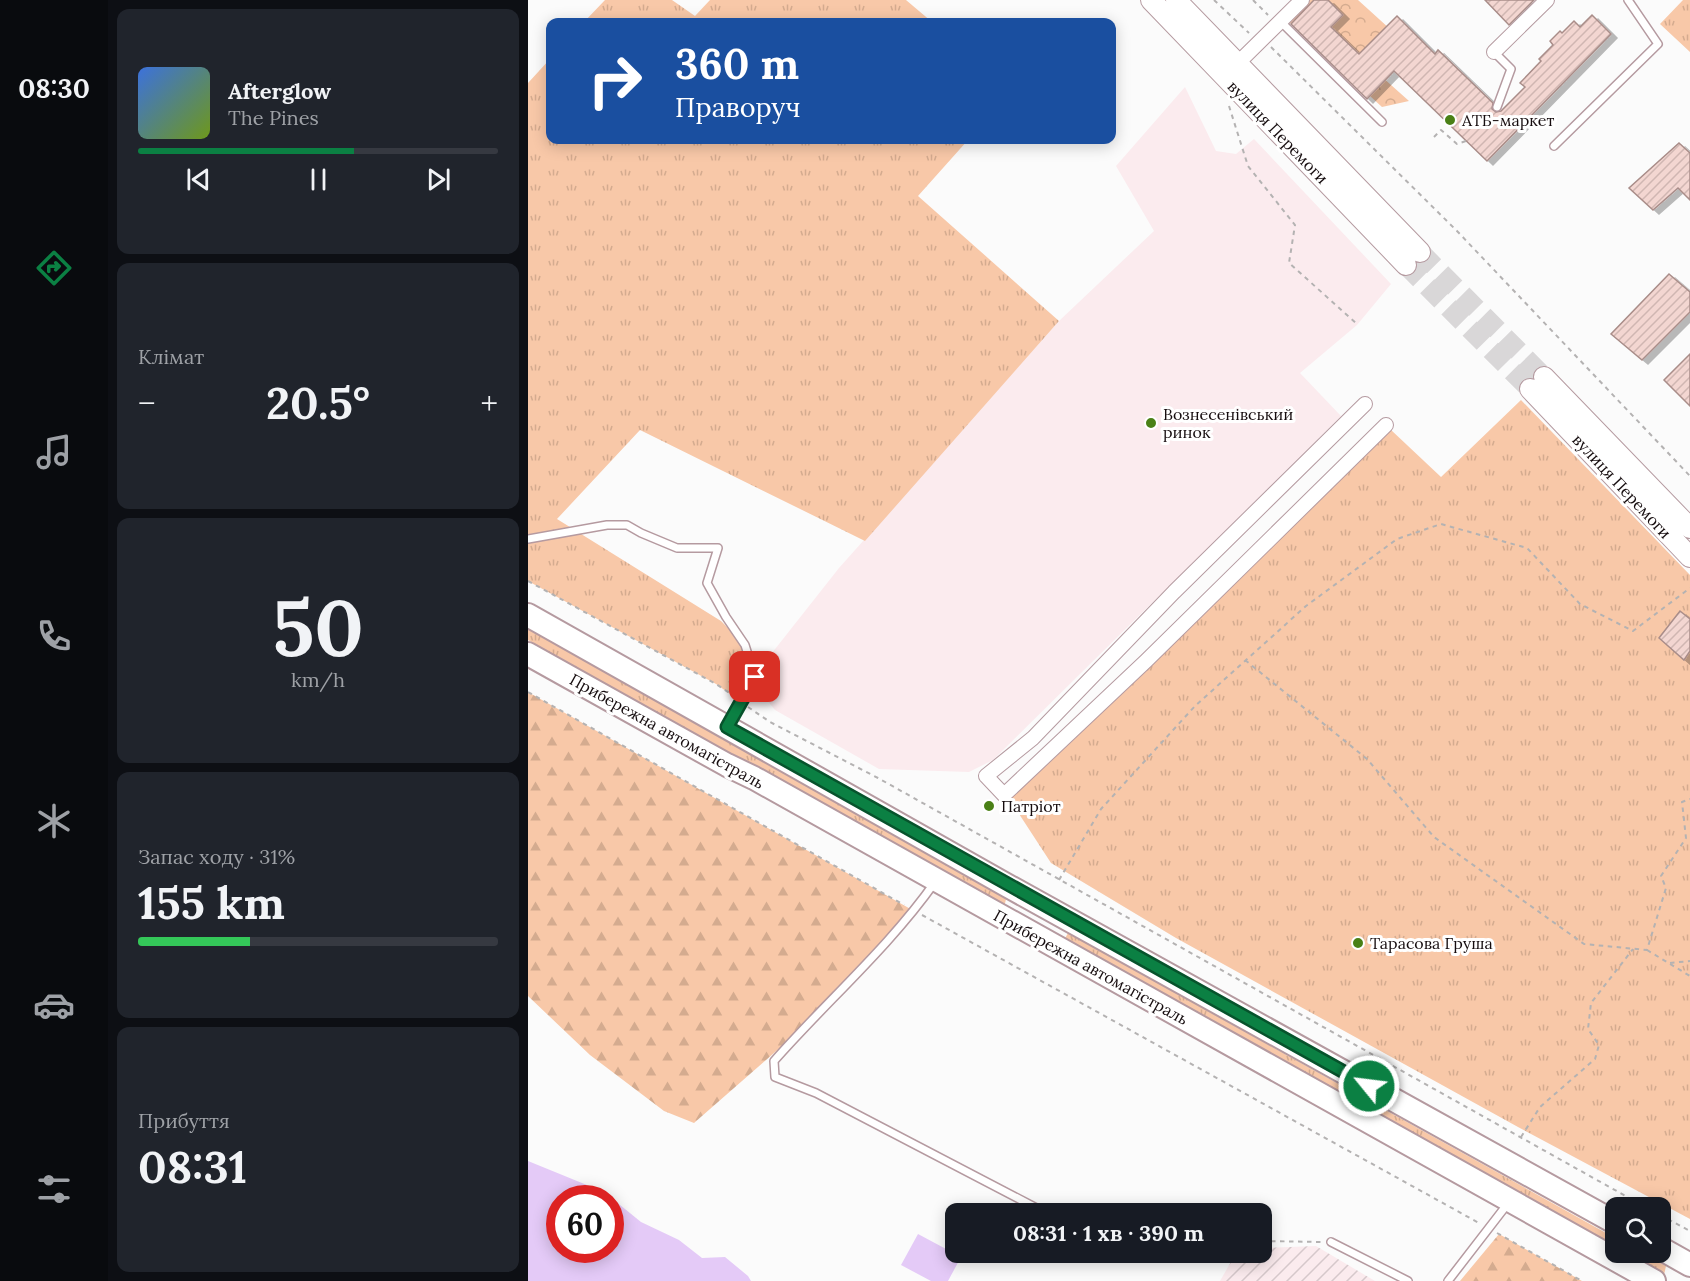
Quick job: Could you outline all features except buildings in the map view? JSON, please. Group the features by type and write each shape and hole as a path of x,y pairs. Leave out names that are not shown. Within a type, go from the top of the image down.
{"main road":[{"name":"вулиця Перемоги","path":"1151,0 1413,258 1185,5"},
{"name":"вулиця Перемоги","path":"1690,528 1537,383 1690,557"},
{"name":"Прибережна автомагістраль","path":"528,615 1081,927 1605,1217"},
{"name":"Прибережна автомагістраль","path":"528,654 1654,1281"},
{"path":"1008,886 1026,903 1024,912 1018,919 1008,920"},
{"path":"1056,948 1048,937 1061,922 1081,927"},
{"path":"1676,1257 1686,1270 1688,1281"}],"street":[{"path":"1238,63 1302,0"},
{"path":"1494,52 1547,0"},
{"path":"1365,404 1174,592 1033,738 986,776 1004,795 1146,661 1386,425"}],"lane":[{"path":"1554,146 1658,44 1628,0"},
{"path":"1279,22 1382,122"},
{"path":"1494,52 1511,69 1497,107"},
{"path":"528,539 607,525 627,525 677,548 718,548 707,583 745,645 755,677 727,727"},
{"path":"936,880 914,911 774,1061 775,1077 816,1093 1027,1203"},
{"path":"1448,1281 1510,1201"},
{"path":"1331,1242 1408,1281"}],"path":[{"path":"1215,0 1261,41 1457,231 1690,476"},
{"path":"1253,0 1279,22"},
{"path":"1226,97 1248,166 1295,225 1289,263 1356,323"},
{"path":"1434,137 1441,130 1457,144 1466,141"},
{"path":"1059,880 1101,809 1195,706 1306,606 1397,538 1441,524 1527,548 1580,604 1632,631 1690,588"},
{"path":"528,581 716,684 770,722 878,778 1627,1197"},
{"path":"1245,660 1367,759 1434,837 1584,944 1647,950 1690,976"},
{"path":"528,692 914,911 1582,1281"},
{"path":"1647,950 1666,888 1661,876 1686,838 1682,802 1690,799"},
{"path":"1521,1138 1540,1107 1595,1059 1599,1045 1588,1029 1591,1003 1633,949"},
{"path":"1667,964 1690,961"},
{"path":"1671,1221 1690,1231"},
{"path":"1272,1241 1331,1242"}],"shaded area":[{"name":"Вознесенівський ринок","path":"1185,87 1216,151 1236,154 1254,139 1391,284 1357,325 1300,373 1341,416 993,760 969,772 879,769 775,710 766,699 769,683 779,674 768,658 839,568 1059,321 1154,231 1116,166"},
{"path":"528,1161 587,1185 546,1185 546,1263 624,1263 624,1208 641,1222 679,1240 702,1258 725,1257 751,1281 528,1281"},
{"path":"918,1234 945,1248 945,1263 958,1263 948,1281 931,1281 901,1265"},
{"path":"1316,1246 1375,1281 1220,1281 1230,1263 1272,1263 1272,1248"}],"green space":[{"path":"605,0 672,0 695,16 710,0 906,0 927,18 588,18"},
{"path":"1310,0 1358,0 1390,29 1363,60 1409,101 1382,107 1288,21"},
{"path":"1683,0 1690,0 1690,52 1660,24"},
{"path":"546,63 546,144 964,144 918,196 1059,321 865,541 640,430 557,519 721,621 745,645 755,677 740,701 716,684 528,581 528,83"},
{"path":"1521,400 1690,575 1690,1219 1671,1209 1671,1197 1649,1197 1518,1127 1176,938 1051,863 1008,797 1390,429 1441,477"},
{"path":"528,629 1006,899 1004,908 528,640"},
{"path":"528,692 914,911 806,1025 694,1123 664,1111 590,1055 528,996"},
{"path":"1068,933 1605,1232 1605,1243 1062,944"},
{"path":"1499,1234 1582,1281 1460,1281"},
{"path":"1642,1263 1660,1263 1666,1266 1664,1275"}],"tunnel":[{"path":"1420,252 1544,377"},
{"path":"1406,265 1530,389"}],"place":[{"name":"АТБ-маркет","path":"1450,120"},
{"name":"Вознесенівський ринок","path":"1151,423"},
{"name":"Патріот","path":"989,806"},
{"name":"Тарасова Груша","path":"1358,943"}],"route":[{"path":"755,677 727,727 1369,1086"}]}
